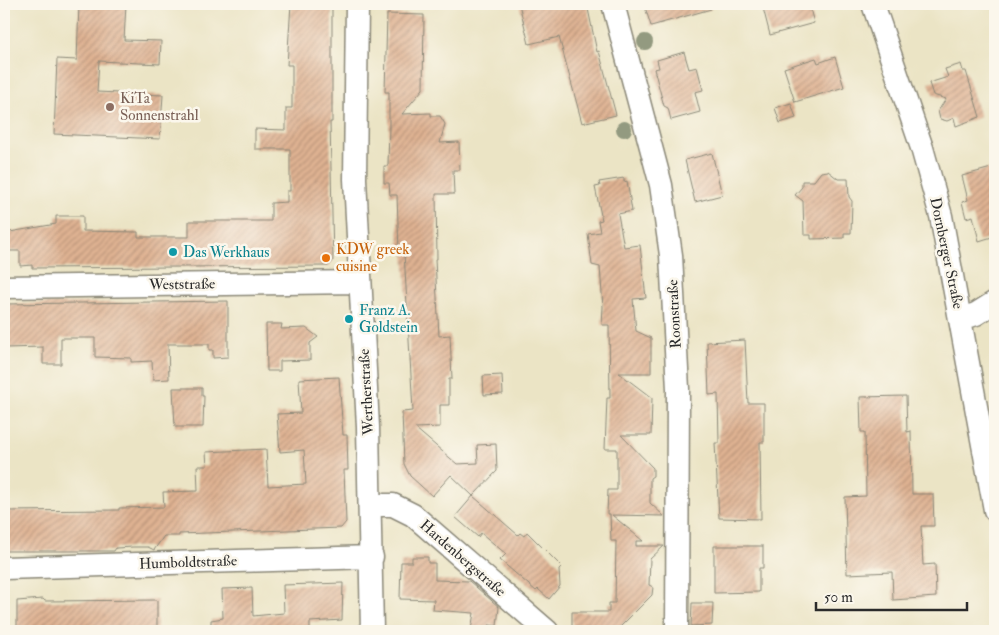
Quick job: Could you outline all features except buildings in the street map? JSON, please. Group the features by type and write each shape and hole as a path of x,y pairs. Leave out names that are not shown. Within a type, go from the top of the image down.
{"street":[{"name":"Wertherstraße","path":"358,4 355,179 371,505 372,631"},
{"name":"Roonstraße","path":"613,4 661,185 671,255 678,389 677,631"},
{"name":"Dornberger Straße","path":"873,4 933,184 961,319 995,510"},
{"name":"Weststraße","path":"4,287 360,282"},
{"path":"961,319 976,314 995,302"},
{"name":"Hardenbergstraße","path":"371,505 393,505 413,515 547,631"},
{"name":"Humboldtstraße","path":"4,568 372,557"}],"place":[{"name":"KiTa Sonnenstrahl","path":"110,107"},
{"name":"Das Werkhaus","path":"173,252"},
{"name":"KDW greek cuisine","path":"326,258"},
{"name":"Franz A. Goldstein","path":"349,319"}]}
